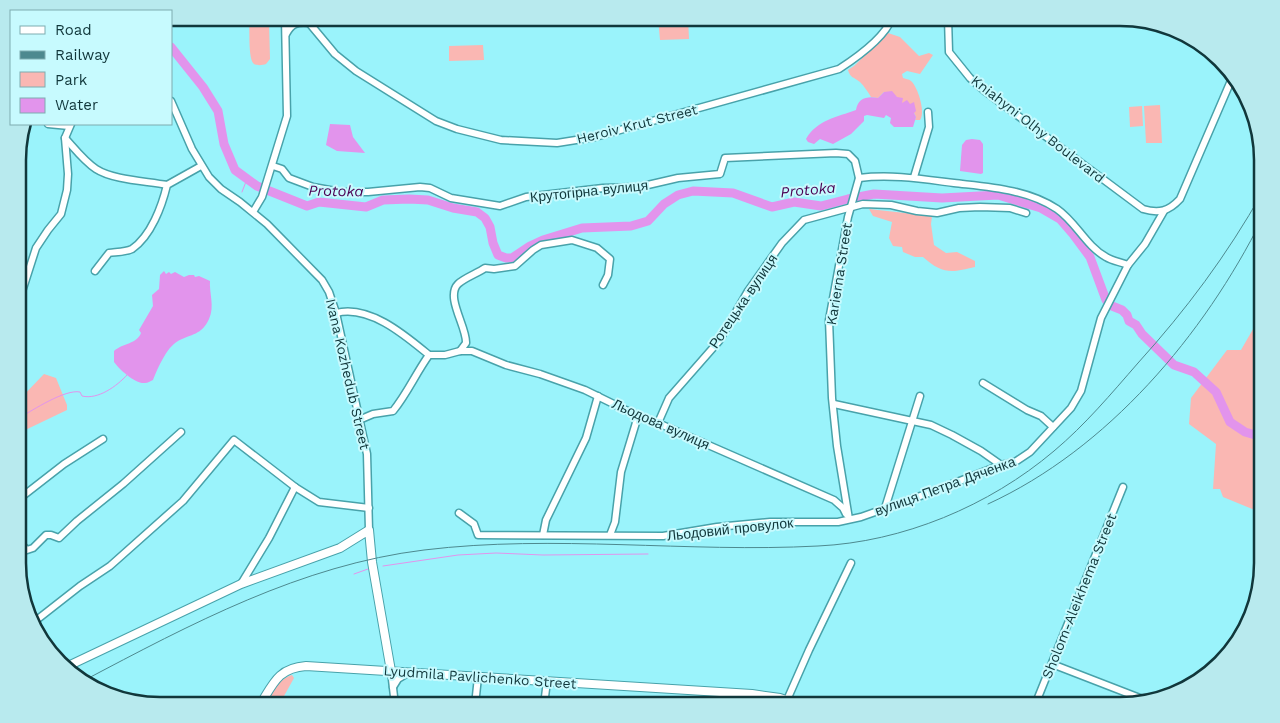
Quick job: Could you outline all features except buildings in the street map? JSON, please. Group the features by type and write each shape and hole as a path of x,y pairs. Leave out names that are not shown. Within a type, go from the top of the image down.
{"main road":[{"path":"73,664 241,584 340,548 369,530"},
{"name":"Ivana Kozhedub Street","path":"369,530 391,671"},
{"path":"375,670 383,667 387,663 388,658"},
{"path":"388,658 396,668 404,673"},
{"name":"Lyudmila Pavlichenko Street","path":"266,697 279,675 293,668 306,666 766,696"}],"street":[{"path":"253,212 262,197 273,166 287,116 286,26"},
{"path":"286,34 291,26"},
{"name":"Heroiv Krut Street","path":"312,26 335,54 356,71 436,121 457,129 501,140 557,142 595,138 839,69 853,60 881,34 886,26"},
{"name":"Kniahyni Olhy Boulevard","path":"948,26 949,52 970,78 1143,209 1154,212 1164,211"},
{"name":"вулиця Петра Дяченка","path":"849,519 926,494 1001,465 1015,462 1030,452 1071,408 1081,391 1101,318 1110,298 1128,265 1145,244 1164,211 1180,199 1229,83"},
{"name":"Ivana Kozhedub Street","path":"172,103 201,166 215,184 267,224 322,280 329,292 336,312 366,454 369,530"},
{"path":"914,176 930,127 928,112"},
{"path":"26,279 36,248 62,214 68,174 65,138 70,125"},
{"path":"65,138 95,169 106,174 167,185 201,166"},
{"name":"Крутогірна вулиця","path":"273,166 282,169 289,178 322,189 342,192 368,192 420,187 430,188 452,198 500,206 526,197 603,188 639,188 678,178 720,174 725,158 826,153 848,154 855,162 859,178"},
{"path":"851,207 859,178 871,176 914,176 1008,190 1044,202 1057,209 1091,245 1106,257 1128,265"},
{"path":"95,271 109,253 130,250 143,238 161,207 167,185"},
{"name":"Karierna Street","path":"849,519 837,446 830,320 844,233 851,207 863,204 890,204 917,211 937,213 959,208 1010,208 1026,213"},
{"name":"Ротецька вулиця","path":"658,423 669,398 719,342 748,291 782,243 804,220 851,207"},
{"path":"460,351 466,344 467,335 454,303 455,292 458,284 485,268 494,270 516,266 541,245 572,240 597,248 610,259 608,275 603,285"},
{"path":"336,312 343,311 378,319 401,332 429,355 393,411 374,414 359,420"},
{"name":"Льодова вулиця","path":"429,355 472,351 506,365 540,374 598,396 638,416 834,500 843,508 849,519"},
{"path":"983,383 1027,410 1041,416 1053,427"},
{"path":"543,535 546,520 586,438 598,396"},
{"path":"885,508 914,421 920,396"},
{"path":"834,404 931,426 952,435 1001,465"},
{"path":"610,534 615,522 621,472 638,416"},
{"path":"26,549 33,548 46,535 59,538 181,432"},
{"path":"26,494 64,464 103,439"},
{"path":"38,618 73,591 110,566 183,501 234,440 295,487 319,502 369,508"},
{"path":"241,584 270,538 295,487"},
{"name":"Sholom-Aleikhema Street","path":"1039,696 1123,487"},
{"name":"Льодовий провулок","path":"459,513 474,524 478,535 610,534 664,536 718,527 778,522 838,522 849,519"},
{"path":"789,696 851,563"},
{"path":"1052,664 1133,695"},
{"path":"375,670 383,673 392,685 404,673"},
{"name":"Ivana Kozhedub Street","path":"391,671 394,697"},
{"path":"476,697 478,677"},
{"path":"545,697 547,681"}],"green space":[{"path":"249,26 269,26 270,59 266,64 254,64 250,45"},
{"path":"659,26 688,26 689,39 660,40"},
{"path":"888,33 900,37 919,56 929,53 933,55 920,74 907,71 902,74 903,78 910,80 914,84 919,94 922,106 922,117 920,120 915,120 916,117 910,104 902,104 897,97 884,92 878,98 871,97 858,80 849,73 848,70"},
{"path":"483,45 484,60 449,61 449,46"},
{"path":"1160,105 1162,143 1146,143 1144,106"},
{"path":"1142,106 1143,126 1130,127 1129,107"},
{"path":"869,209 932,216 931,224 934,245 946,253 957,252 975,261 975,267 947,271 936,267 923,257 915,257 903,252 902,247 893,246 889,238 892,222 873,216"},
{"path":"1253,329 1253,509 1223,497 1220,489 1213,489 1216,444 1189,424 1191,398 1227,350 1241,350"},
{"path":"44,374 56,378 67,405 67,410 26,430 26,393"},
{"path":"292,675 294,678 284,697 270,697 279,683"}],"water":[{"path":"892,91 897,97 903,98 902,103 907,100 910,104 914,102 916,117 913,127 894,127 890,123 891,118 886,115 884,118 867,115 864,116 864,121 851,134 833,144 820,139 814,144 806,139 822,123 856,110 861,100 870,97 878,98 884,92"},
{"path":"330,124 350,125 353,137 365,153 337,151 326,145"},
{"path":"966,140 980,140 983,144 983,173 981,174 960,171 962,145"},
{"path":"164,271 166,274 175,272 184,277 189,275 199,276 210,281 211,314 200,331 178,341 170,348 153,380 141,383 128,376 116,365 114,362 114,351 139,337 141,333 139,330 153,306 152,295 159,289 160,275"}],"waterway":[{"name":"Protoka","path":"172,48 203,87 218,111 224,144 235,170 257,186 307,206 319,202 366,207 383,200 409,199 428,200 453,208 477,212 485,218 490,227 493,243 498,255 506,258 512,258 543,240 582,228 631,226 648,221 664,204 678,195 693,191 733,193 772,207 794,202 821,206 874,194 942,198 998,195 1041,208 1060,219 1090,257 1106,300 1112,306 1122,310 1127,315 1129,321 1136,325 1142,334 1174,365 1194,372 1216,392 1230,422 1245,432 1253,434"},
{"path":"242,192 247,179"},
{"path":"26,414 66,394 80,392 82,396 88,397 101,394 113,388 127,375"},
{"path":"383,566 458,555 496,553 543,555 648,554"},
{"path":"354,574 368,569"}],"railway":[{"path":"90,677 206,618 248,600 334,569 378,558 424,550 522,544 769,548 818,546 882,537 944,518 1002,488 1029,471 1087,420 1156,343 1189,302 1220,260 1253,209"},
{"path":"988,504 1032,481 1073,453 1112,420 1148,384 1181,346 1212,305 1253,235"}]}
